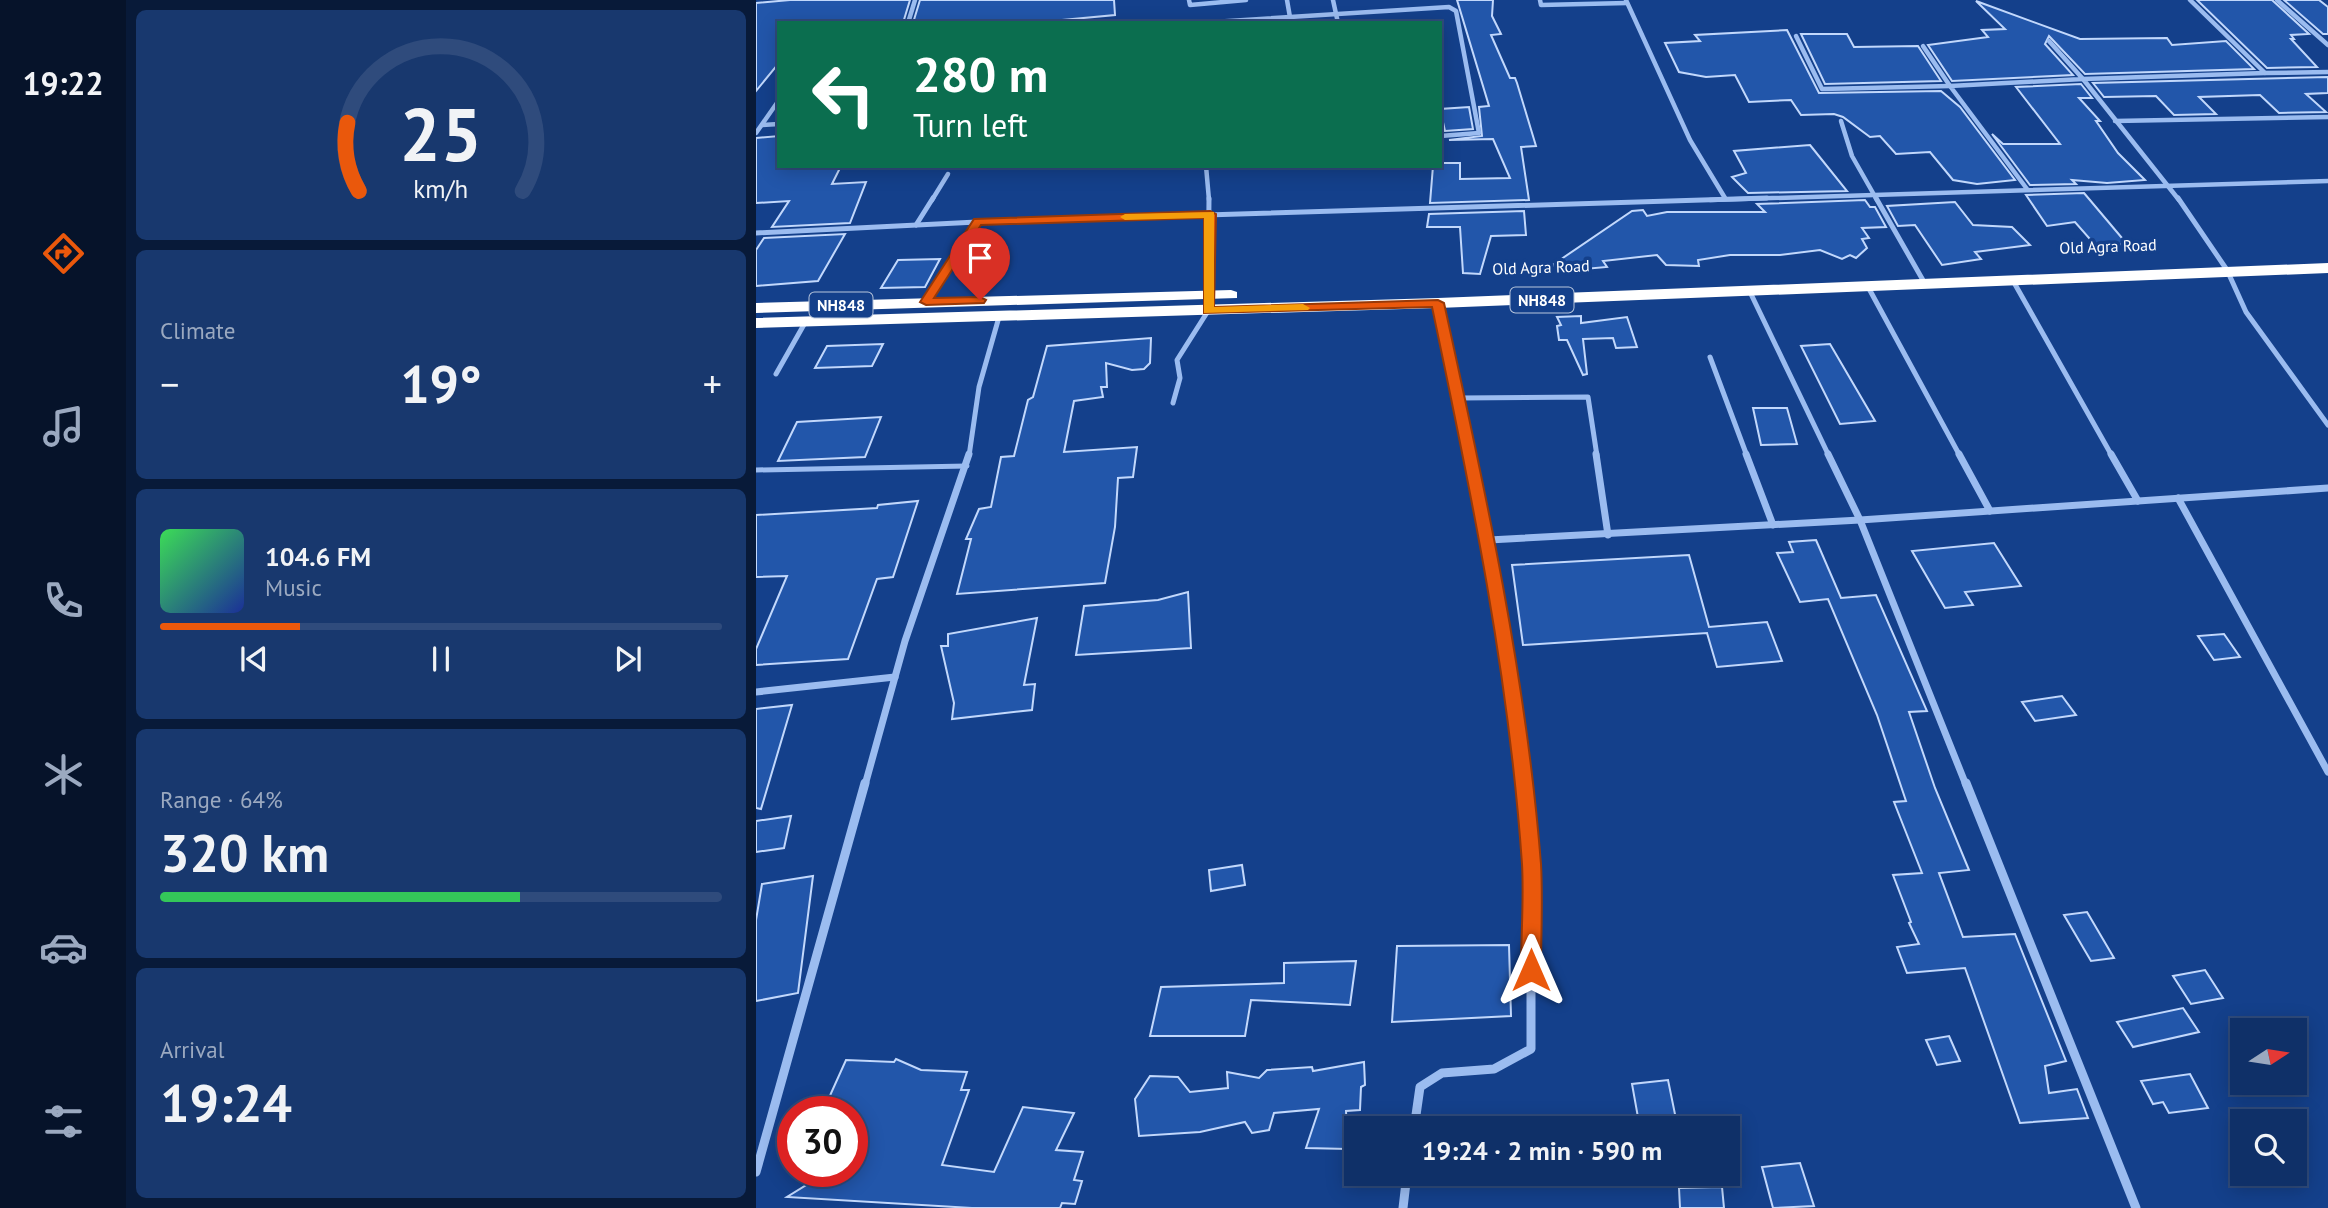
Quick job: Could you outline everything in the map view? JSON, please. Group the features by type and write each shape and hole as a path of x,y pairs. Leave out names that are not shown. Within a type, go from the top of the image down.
{"highway":[{"name":"Old Agra Road","path":"756,308 1006,300 1208,303 2224,266 2328,258"},
{"name":"NH848","path":"756,323 999,317 1208,303 1438,303 1750,292 1867,285 1921,277 2011,279 2224,266 2328,268"},
{"path":"999,317 1006,300"}],"street":[{"path":"909,21 915,0"},
{"path":"1189,0 1190,5 1246,0"},
{"path":"1287,0 1291,21"},
{"path":"1333,0 1338,21"},
{"path":"1540,0 1541,5 1626,1 1690,140 1725,198"},
{"path":"2190,0 2265,74"},
{"path":"2277,0 2328,45"},
{"path":"1224,21 1450,7 1456,11 1479,133 1442,136"},
{"path":"1796,36 1822,89 2328,72"},
{"path":"2049,41 2169,186 2224,266 2246,312 2328,425"},
{"path":"1923,46 2027,188"},
{"path":"756,133 777,103"},
{"path":"2115,121 2328,117"},
{"path":"1841,121 1852,156 1875,192 1921,277"},
{"path":"762,125 777,124"},
{"path":"1173,403 1180,378 1177,360 1208,303 1210,214 1206,168"},
{"path":"916,225 948,174"},
{"path":"756,233 978,222 1875,192 2328,181"},
{"path":"926,302 978,222"},
{"path":"2011,279 2138,501"},
{"path":"1867,285 1990,511"},
{"path":"1750,292 1860,520 2136,1208"},
{"path":"1416,1116 1420,1087 1442,1073 1494,1069 1531,1049 1531,866 1510,663 1489,540 1438,303"},
{"path":"756,1172 895,677 967,466 979,387 999,317"},
{"path":"776,374 806,321"},
{"path":"1710,357 1773,525"},
{"path":"1459,398 1588,397 1608,536"},
{"path":"1489,540 1608,536 2328,488"},
{"path":"2178,498 2328,772"},
{"path":"756,692 895,677"},
{"path":"1403,1208 1406,1186"}],"lane":[{"path":"756,470 967,466"}],"building":[{"path":"790,0 910,0 904,21 777,21 777,65 756,91 756,3"},
{"path":"920,0 1114,0 1115,15 1051,21 914,21"},
{"path":"1457,0 1493,0 1492,16 1501,34 1491,35 1510,78 1515,78 1536,146 1521,147 1529,200 1430,203 1433,168 1442,168 1442,163 1460,163 1460,179 1510,178 1493,139 1449,140 1482,136 1479,107 1489,106"},
{"path":"2197,0 2272,0 2309,34 2291,35 2294,39 2291,39 2317,67 2267,68"},
{"path":"2284,0 2319,0 2328,7 2328,34 2323,34"},
{"path":"1976,1 2080,39 2167,38 2172,45 2226,41 2254,69 2085,74 2049,36 2045,44 2073,75 1952,81 1928,45 1988,37 1982,30 2005,29"},
{"path":"1787,30 1819,93 1941,91 1960,107 2015,180 1977,184 1953,180 1930,152 1896,154 1880,136 1870,137 1843,117 1834,114 1801,115 1791,100 1749,102 1735,75 1706,77 1679,72 1665,43 1700,41 1695,35"},
{"path":"1801,34 1847,34 1854,47 1918,46 1941,81 1825,84"},
{"path":"2328,77 2328,93 2306,94 2326,112 2279,113 2260,95 2199,97 2216,114 2174,115 2156,96 2104,97 2093,83"},
{"path":"2081,84 2092,98 2079,98 2100,121 2096,121 2118,153 2145,180 2107,183 2072,180 2076,184 2030,185 1992,134 2003,144 2060,144 2016,87"},
{"path":"1469,107 1473,129 1445,131 1442,109"},
{"path":"777,136 777,168 840,168 832,184 866,182 850,223 772,227 789,201 756,203 756,138"},
{"path":"1810,145 1847,191 1748,193 1732,177 1746,173 1734,151"},
{"path":"2084,193 2127,244 2096,246 2075,222 2047,226 2026,195"},
{"path":"1865,200 1870,207 1875,207 1886,227 1862,228 1869,238 1862,239 1867,248 1856,258 1850,255 1842,259 1820,250 1780,255 1730,255 1698,260 1699,266 1666,265 1657,255 1603,261 1607,267 1573,270 1570,264 1551,266 1632,211 1643,210 1647,216 1667,212 1765,212 1757,204"},
{"path":"1955,202 1973,225 2012,227 2030,245 1975,252 1981,259 1942,265 1915,225 1898,226 1887,206"},
{"path":"1524,211 1526,235 1491,236 1480,274 1463,273 1460,227 1427,227 1429,214"},
{"path":"845,234 818,281 756,286 756,250 764,238"},
{"path":"940,259 925,287 881,288 898,260"},
{"path":"1581,316 1581,323 1627,317 1637,347 1616,348 1613,338 1583,339 1587,374 1583,375 1567,340 1559,340 1557,326 1561,325 1557,317"},
{"path":"1151,338 1150,363 1144,369 1132,370 1106,363 1107,387 1101,387 1103,397 1074,401 1064,452 1137,447 1133,477 1118,478 1115,527 1105,583 957,594 971,539 966,539 979,509 991,507 1001,457 1014,456 1028,400 1033,397 1047,346"},
{"path":"883,344 872,366 815,368 827,346"},
{"path":"1830,344 1875,421 1840,424 1801,346"},
{"path":"1753,408 1787,408 1797,444 1761,445"},
{"path":"881,417 865,457 778,461 797,422"},
{"path":"918,501 893,577 877,579 848,659 756,665 756,649 787,576 756,577 756,515 877,508 878,505"},
{"path":"1816,540 1841,598 1876,595 1927,711 1909,712 1935,788 1969,870 1939,873 1963,937 2015,934 2066,1061 2045,1066 2049,1093 2077,1089 2088,1118 2020,1123 1965,968 1907,973 1897,947 1919,944 1893,875 1922,873 1894,802 1906,801 1877,715 1828,599 1800,602 1777,553 1793,552 1789,542"},
{"path":"1994,543 2021,586 1965,592 1973,605 1945,608 1912,551"},
{"path":"1689,555 1709,627 1767,622 1782,661 1717,667 1707,633 1523,645 1512,565"},
{"path":"1188,592 1191,648 1076,655 1084,606 1158,600"},
{"path":"1037,618 1024,685 1035,684 1032,710 952,719 954,703 941,646 948,646 948,634"},
{"path":"2224,634 2240,657 2214,660 2198,636"},
{"path":"2062,696 2076,715 2035,721 2022,702"},
{"path":"792,705 761,809 756,808 756,709"},
{"path":"791,816 784,848 756,852 756,821"},
{"path":"1242,865 1245,885 1211,891 1209,870"},
{"path":"813,876 798,993 756,1001 756,920 762,884"},
{"path":"2087,912 2114,958 2091,961 2064,915"},
{"path":"1509,945 1511,1016 1392,1022 1397,946"},
{"path":"1356,961 1350,1005 1251,1000 1245,1036 1150,1036 1161,987 1284,983 1284,963"},
{"path":"2205,970 2223,998 2191,1004 2173,976"},
{"path":"2183,1008 2199,1032 2133,1047 2117,1022"},
{"path":"1949,1036 1960,1061 1937,1065 1926,1040"},
{"path":"896,1059 921,1070 967,1072 961,1090 969,1090 942,1165 994,1172 1023,1107 1074,1113 1056,1150 1083,1152 1074,1180 1082,1181 1075,1204 1062,1203 1060,1208 972,1208 787,1197 803,1187 868,1187 868,1096 830,1096 846,1060 894,1062"},
{"path":"1364,1062 1365,1085 1361,1087 1360,1110 1346,1111 1346,1116 1344,1116 1344,1149 1306,1148 1319,1109 1274,1113 1269,1130 1252,1133 1245,1122 1200,1132 1139,1136 1135,1099 1150,1076 1178,1077 1190,1092 1228,1088 1227,1072 1259,1078 1267,1070 1312,1067 1313,1071"},
{"path":"2190,1074 2208,1108 2169,1113 2163,1102 2153,1104 2141,1081"},
{"path":"1668,1080 1675,1116 1638,1116 1632,1084"},
{"path":"1800,1163 1814,1206 1773,1208 1762,1167"},
{"path":"1722,1187 1724,1208 1680,1208 1679,1188"}],"slow traffic":[{"path":"1125,217 1210,214 1208,311 1303,308"}],"route":[{"path":"980,300 926,302 978,222 1210,214 1208,311 1438,303 1489,540 1510,663 1531,866 1531,970"}]}
